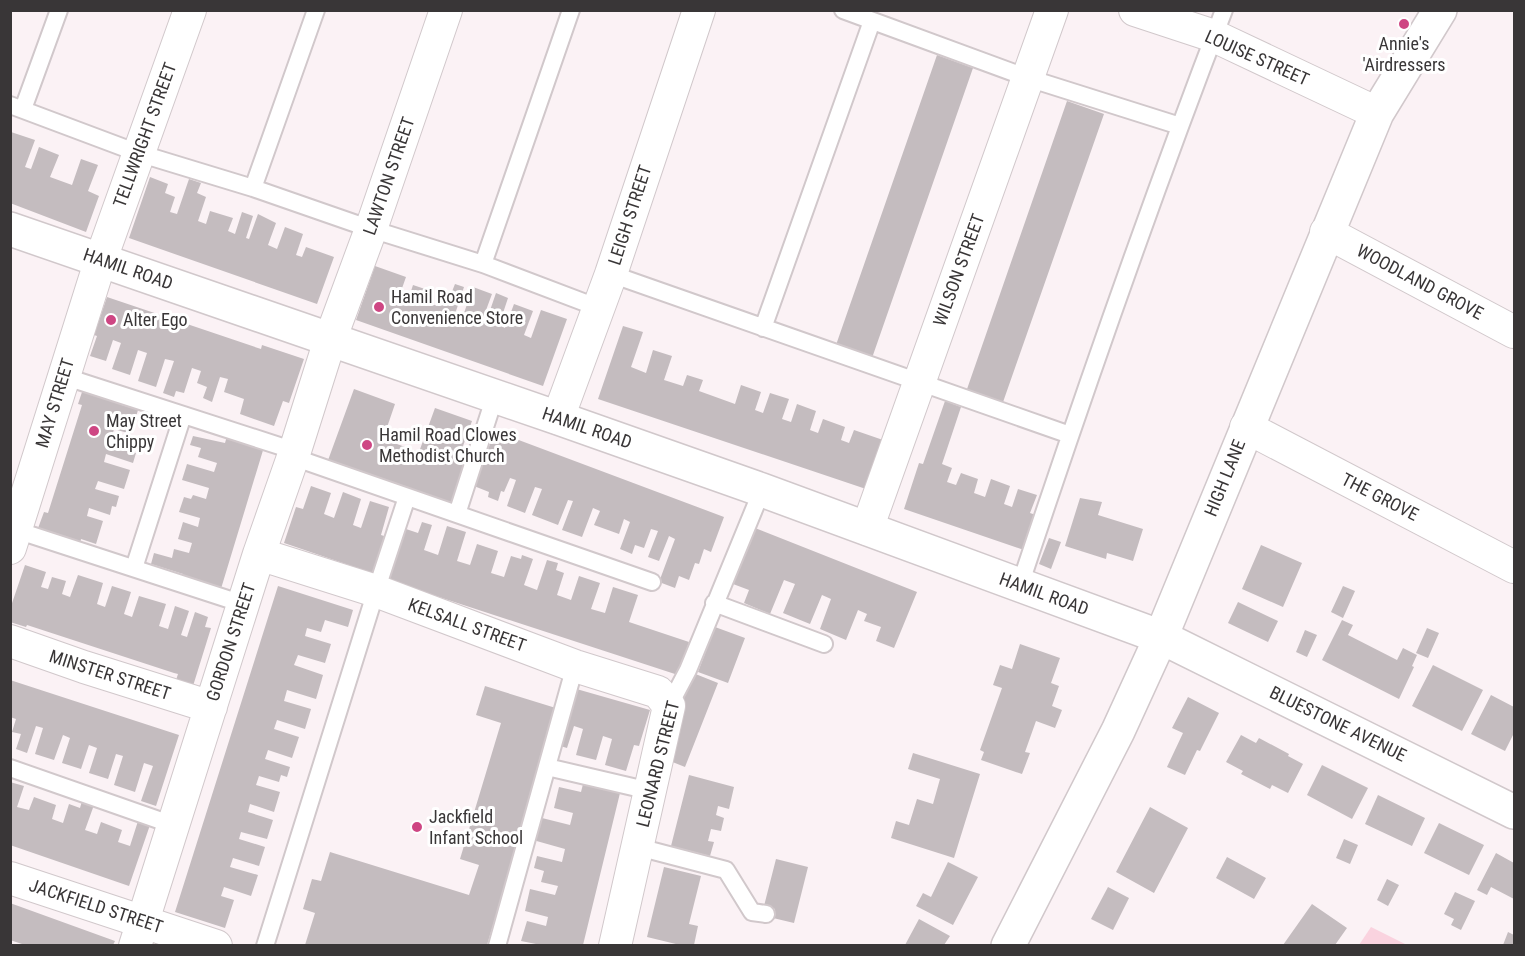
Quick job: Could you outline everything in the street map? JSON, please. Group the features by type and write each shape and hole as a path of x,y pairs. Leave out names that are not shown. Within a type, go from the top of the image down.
{"street":[{"name":"TELLWRIGHT STREET","path":"101,259 190,10"},
{"name":"LAWTON STREET","path":"330,340 446,10"},
{"name":"LEIGH STREET","path":"558,418 611,274 699,10"},
{"name":"WILSON STREET","path":"867,529 1052,10"},
{"name":"LOUISE STREET","path":"1135,10 1219,23 1377,113"},
{"name":"HIGH LANE","path":"1008,945 1118,731 1161,637 1377,113 1440,10"},
{"name":"HAMIL ROAD","path":"10,229 762,490 1161,637"},
{"name":"WOODLAND GROVE","path":"1326,232 1515,332"},
{"name":"MAY STREET","path":"13,539 101,259"},
{"name":"GORDON STREET","path":"139,933 259,554 330,340"},
{"name":"THE GROVE","path":"1246,427 1515,567"},
{"name":"KELSALL STREET","path":"259,554 376,591 575,666 658,692 669,706"},
{"name":"BLUESTONE AVENUE","path":"1161,637 1515,812"},
{"name":"MINSTER STREET","path":"10,641 211,707"},
{"name":"LEONARD STREET","path":"615,945 669,706"},
{"name":"JACKFIELD STREET","path":"10,878 139,933 216,945"}],"lane":[{"path":"59,10 17,107 138,153 253,188 370,229 483,264 599,308"},
{"path":"253,188 316,10"},
{"path":"483,264 571,10"},
{"path":"843,10 1028,78 1180,126"},
{"path":"763,328 872,21"},
{"path":"1020,585 1070,435 1219,23"},
{"path":"611,274 1070,435"},
{"path":"63,376 183,415 407,497 652,582"},
{"path":"458,514 495,396"},
{"path":"134,568 183,415"},
{"name":"LEONARD STREET","path":"669,706 688,670 762,490"},
{"path":"265,945 407,497"},
{"path":"13,539 134,568 243,604"},
{"path":"714,603 824,644"},
{"path":"497,945 575,666"},
{"path":"547,767 650,791"},
{"path":"10,768 173,825"},
{"path":"638,847 726,870 752,912 766,914"}],"shaded area":[{"path":"1371,927 1407,945 1359,945"}],"building":[{"path":"937,55 973,68 872,358 836,345"},
{"path":"1067,101 1104,114 1002,405 966,392"},
{"path":"11,132 35,140 25,167 31,169 39,147 59,155 50,177 72,185 81,159 98,165 88,191 99,196 86,232 10,203"},
{"path":"150,177 168,184 165,193 175,197 170,212 177,214 189,179 201,183 197,193 206,197 198,221 206,224 210,211 233,218 228,231 235,234 242,212 253,216 246,238 249,239 258,214 276,223 268,245 277,249 285,227 303,234 296,255 302,257 306,247 334,257 317,304 129,238"},
{"path":"375,266 406,277 400,294 409,297 413,285 428,290 425,301 437,306 443,291 451,294 455,284 464,287 456,311 464,313 473,287 492,294 482,321 486,322 496,293 508,298 499,325 505,328 514,304 533,311 524,335 531,338 541,310 567,319 543,386 356,320"},
{"path":"107,297 261,349 262,345 304,359 289,403 283,401 274,426 240,414 244,399 224,392 228,379 220,377 212,402 203,398 207,387 197,383 201,371 192,368 184,393 176,391 174,397 163,393 174,361 165,359 156,387 138,381 147,353 138,350 130,375 112,369 121,343 113,340 106,361 90,356 97,336 94,335"},
{"path":"623,326 643,332 631,367 646,373 653,350 672,356 664,380 683,386 687,375 703,380 699,391 735,404 741,385 761,392 755,410 763,413 770,393 789,399 782,419 791,422 797,404 816,411 810,430 818,433 823,419 845,427 841,440 849,443 854,430 883,440 866,489 598,399"},
{"path":"84,386 124,399 122,405 138,410 131,434 114,429 112,437 125,441 122,449 136,453 133,463 106,454 104,462 130,470 124,489 98,481 95,489 119,496 116,507 112,506 110,515 89,508 87,516 103,521 96,544 81,539 80,544 37,531 44,512 48,513 82,405 78,404"},
{"name":"Hamil Road Clowes Methodist Church","path":"354,389 395,404 383,439 419,452 435,408 472,421 458,460 467,464 452,507 327,463"},
{"path":"945,401 961,407 942,464 952,468 947,482 956,485 961,473 978,479 974,493 985,497 991,479 1010,486 1004,504 1012,507 1018,489 1037,495 1030,513 1036,515 1024,550 904,509 919,463 923,464"},
{"path":"495,431 724,517 711,552 704,549 699,564 695,563 689,580 679,576 675,588 659,582 675,539 669,536 659,561 648,557 658,531 651,529 644,548 635,545 632,554 620,549 630,522 624,519 619,534 594,525 600,511 593,508 582,537 562,530 573,501 568,500 558,525 532,515 542,489 535,487 525,513 507,506 516,480 510,478 504,492 501,491 498,501 488,497 489,492 474,486"},
{"path":"193,436 225,443 227,436 264,447 220,592 181,580 183,574 151,564 154,553 172,558 174,549 189,553 192,543 178,539 183,522 198,527 200,518 179,512 184,497 191,499 193,495 206,499 209,488 182,480 187,464 214,472 217,463 198,457 201,448 190,445"},
{"path":"311,486 331,493 324,514 334,518 343,492 361,499 353,525 361,528 370,501 389,507 381,535 387,537 375,574 284,543 296,507 303,509"},
{"path":"1080,498 1102,502 1098,515 1143,529 1133,561 1107,553 1106,559 1065,546"},
{"path":"422,522 432,525 424,550 438,555 447,526 466,532 457,561 470,565 477,544 498,551 491,573 504,577 511,556 521,559 522,555 533,559 524,585 537,590 547,560 558,563 556,570 564,573 557,595 571,600 579,576 600,583 591,609 605,613 613,587 638,595 629,622 689,642 678,675 384,579 396,541 401,543 406,529 418,533"},
{"path":"755,528 917,592 894,648 876,641 881,627 864,621 867,614 858,610 846,640 820,629 831,599 822,595 810,624 783,613 795,584 784,580 770,614 744,603 749,590 733,584"},
{"path":"1049,538 1061,542 1051,569 1039,564"},
{"path":"1261,545 1302,563 1283,607 1242,589"},
{"path":"25,565 46,572 41,587 48,589 52,577 66,581 62,594 70,597 78,575 103,583 97,604 105,607 112,586 131,592 124,614 132,617 139,596 166,604 159,626 168,629 175,606 189,611 181,635 187,637 195,612 208,617 205,627 211,628 193,686 176,680 178,674 27,625 26,627 10,622 10,609"},
{"path":"278,586 353,610 348,627 325,620 321,632 307,628 305,636 331,644 325,663 298,655 294,665 323,675 316,699 287,690 284,701 311,709 305,729 277,720 274,729 299,737 292,758 268,750 265,759 290,767 287,777 281,775 279,782 259,776 256,785 280,792 274,812 250,804 248,812 273,820 267,839 241,832 239,839 265,847 259,866 233,858 230,867 258,875 251,896 224,887 221,896 234,900 225,928 175,912"},
{"path":"1343,586 1355,591 1343,618 1331,612"},
{"path":"1238,602 1278,621 1268,642 1228,623"},
{"path":"1342,620 1353,625 1348,635 1397,660 1403,648 1417,655 1399,699 1322,660"},
{"path":"715,627 745,638 728,683 698,672"},
{"path":"1427,628 1439,633 1428,658 1416,653"},
{"path":"1305,630 1317,635 1307,657 1296,652"},
{"path":"1020,644 1060,658 1051,683 1059,686 1052,706 1062,710 1055,728 1036,721 1025,752 1030,753 1022,774 981,760 984,752 980,750 1002,688 993,685 1000,665 1012,669"},
{"path":"1433,665 1483,690 1462,731 1412,706"},
{"path":"693,673 718,683 685,767 660,757"},
{"path":"10,680 179,735 156,806 141,801 153,766 144,763 135,792 114,785 123,756 116,754 108,779 89,773 97,748 89,745 81,769 62,763 70,738 63,735 54,760 35,754 43,728 36,726 27,753 16,749 21,734 12,732 16,719 10,717"},
{"path":"485,686 559,709 487,945 305,945 315,913 303,909 312,879 321,881 330,852 469,895 479,865 460,859 501,723 476,715"},
{"path":"573,688 650,710 639,746 634,745 626,771 605,765 612,739 603,736 596,760 576,755 583,729 574,726 567,748 557,745"},
{"path":"1491,695 1514,707 1514,733 1505,751 1471,734"},
{"path":"1188,697 1219,713 1185,775 1167,767 1183,733 1172,728"},
{"path":"1241,735 1256,743 1259,738 1303,764 1288,793 1272,785 1270,789 1241,774 1243,771 1226,762"},
{"path":"913,753 980,774 954,858 891,838 896,821 909,825 917,799 933,804 940,779 908,769"},
{"path":"1322,765 1368,788 1352,819 1307,795"},
{"path":"689,775 734,787 729,809 718,806 716,815 724,818 721,831 711,829 708,841 714,842 710,856 671,846"},
{"path":"10,782 24,786 17,807 29,810 34,797 56,805 52,819 63,823 69,804 80,808 82,801 94,805 85,830 97,834 101,822 122,830 118,842 130,846 138,821 150,825 129,886 10,845"},
{"path":"583,784 620,793 583,945 541,945 521,941 527,921 546,926 548,917 525,911 530,889 555,895 558,886 541,882 544,871 534,868 537,856 562,862 565,849 533,840 538,817 570,825 573,813 554,808 559,787 581,792"},
{"path":"1378,795 1425,818 1412,846 1365,824"},
{"path":"1150,807 1188,828 1154,893 1116,872"},
{"path":"1439,823 1484,845 1469,875 1424,853"},
{"path":"1344,839 1358,845 1350,864 1336,858"},
{"path":"1496,853 1514,863 1514,899 1491,887 1487,895 1477,890"},
{"path":"1227,857 1266,878 1254,899 1216,878"},
{"path":"776,859 808,867 794,923 773,918 775,909 764,906"},
{"path":"948,862 978,877 953,925 916,906 923,893 931,897"},
{"path":"664,867 701,876 689,924 698,926 694,945 680,945 647,937"},
{"path":"1387,879 1399,885 1388,906 1377,900"},
{"path":"1108,887 1129,898 1113,930 1091,919"},
{"path":"1455,892 1475,901 1461,930 1451,925 1454,919 1444,914"},
{"path":"10,903 115,941 113,945 25,945 10,940"},
{"path":"1312,904 1347,928 1335,945 1283,945"},
{"path":"919,919 950,936 944,945 905,945"},
{"path":"1508,932 1514,935 1514,945 1503,945"}],"place":[{"name":"Annie's 'Airdressers","path":"1404,24"},
{"name":"Hamil Road Convenience Store","path":"379,307"},
{"name":"Alter Ego","path":"111,320"},
{"name":"May Street Chippy","path":"94,431"},
{"name":"Hamil Road Clowes Methodist Church","path":"367,445"},
{"name":"Jackfield Infant School","path":"417,827"}]}
